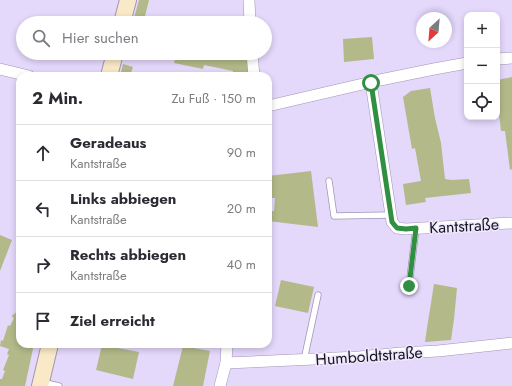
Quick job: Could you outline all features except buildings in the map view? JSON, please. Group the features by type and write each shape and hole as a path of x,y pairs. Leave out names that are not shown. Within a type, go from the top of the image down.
{"street":[{"path":"124,16 128,0"},
{"path":"249,0 250,16"},
{"path":"500,59 512,58"},
{"path":"111,72 113,60"},
{"path":"253,60 254,72"},
{"path":"272,105 322,93 464,64"},
{"path":"0,70 16,73"},
{"path":"371,83 391,215"},
{"name":"Kantstraße","path":"391,215 392,222 397,228 406,229 512,223"},
{"name":"Humboldtstraße","path":"226,363 359,358 512,343"},
{"path":"41,384 49,348"},
{"path":"220,386 226,363 227,348"}],"lane":[{"path":"329,181 334,216 391,215"},
{"name":"Kantstraße","path":"409,286 416,228"},
{"path":"304,360 318,295"},
{"path":"41,384 59,386"}],"green space":[{"path":"139,0 149,0 145,16 135,16"},
{"path":"372,37 374,59 344,62 343,39"},
{"path":"175,60 249,60 250,72 233,72 204,65 203,69 174,63"},
{"path":"123,64 133,67 131,72 121,72"},
{"path":"512,77 512,169 510,170 505,131 501,131 500,120 500,79"},
{"path":"430,88 441,143 445,179 469,179 471,193 425,198 426,202 406,205 403,184 421,181 415,148 412,149 403,97 411,91"},
{"path":"311,171 318,227 272,221 272,211 274,211 275,198 272,198 272,176"},
{"path":"0,235 12,240 0,271"},
{"path":"281,280 314,287 308,313 275,306"},
{"path":"434,284 457,288 451,340 425,342 427,328"},
{"path":"16,311 16,348 33,348 25,386 0,386 0,379 2,379 5,371 3,370 9,355 7,354 9,349 0,346 1,340 3,341 8,325 10,326 14,318 12,317 13,314 15,314"},
{"path":"101,348 118,348 139,352 133,379 96,370"},
{"path":"182,348 194,348 210,351 203,386 173,386"}],"route":[{"path":"371,83 392,222 397,228 416,228 409,286"}]}
